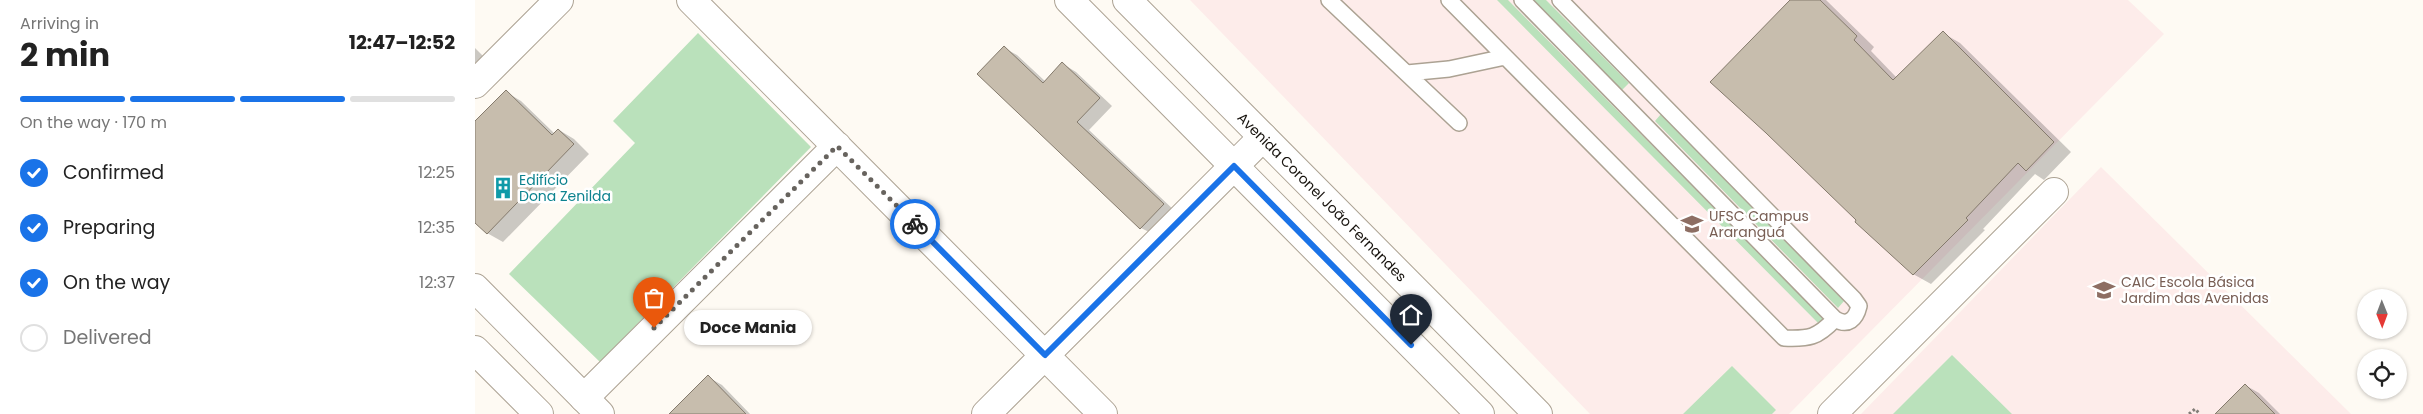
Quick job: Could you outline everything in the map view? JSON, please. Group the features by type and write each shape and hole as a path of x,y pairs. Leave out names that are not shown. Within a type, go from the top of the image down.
{"street":[{"path":"475,84 559,0"},
{"path":"691,0 1103,414"},
{"path":"1069,0 1480,414"},
{"name":"Avenida Coronel João Fernandes","path":"1127,0 1538,414"},
{"path":"986,414 1263,138"},
{"path":"475,288 592,406 837,146"},
{"path":"1832,414 2054,192"},
{"path":"475,350 539,414"}],"lane":[{"path":"1329,0 1459,123"},
{"path":"1449,0 1784,338 1806,339 1821,333 1835,319"},
{"path":"1522,0 1835,319 1841,323 1850,321 1856,316 1859,306 1854,299 1561,0"},
{"path":"1407,73 1449,68 1505,56"},
{"path":"1619,98 1639,80"}],"path":[{"path":"2189,414 2195,409 2200,414"}],"shaded area":[{"name":"UFSC Campus Araranguá","path":"1190,0 2128,0 2164,34 1789,414 1590,414"},
{"name":"CAIC Escola Básica Jardim das Avenidas","path":"2101,167 2351,414 1861,414"}],"green space":[{"path":"1497,0 1508,0 1827,322 1822,327"},
{"path":"1533,0 1546,0 1629,83 1622,90"},
{"path":"698,33 811,147 600,362 509,274 635,143 613,121"},
{"path":"1661,114 1844,301 1838,308 1655,121"},
{"path":"1952,355 2012,414 1893,414"},
{"path":"1732,366 1776,410 1772,414 1683,414"}],"building":[{"path":"1790,0 1820,0 1857,36 1854,40 1893,80 1943,31 2054,142 2026,171 2018,163 1966,218 1968,220 1913,275 1855,222 1856,220 1766,133 1710,82"},
{"path":"1004,46 1043,83 1062,62 1100,98 1077,122 1164,204 1140,229 977,74"},
{"name":"Edifício Dona Zenilda","path":"506,90 552,135 558,129 574,144 487,234 475,223 475,121"},
{"path":"708,375 746,414 669,414"},
{"path":"2245,384 2275,414 2215,414"}],"way so far":[{"path":"654,328 837,146 915,224"}],"place":[{"name":"Edifício Dona Zenilda","path":"503,188"},
{"name":"UFSC Campus Araranguá","path":"1692,224"},
{"name":"CAIC Escola Básica Jardim das Avenidas","path":"2104,290"},
{"name":"Doce Mania","path":"654,328"}],"route":[{"path":"915,224 1045,355 1234,166 1411,345"}]}
